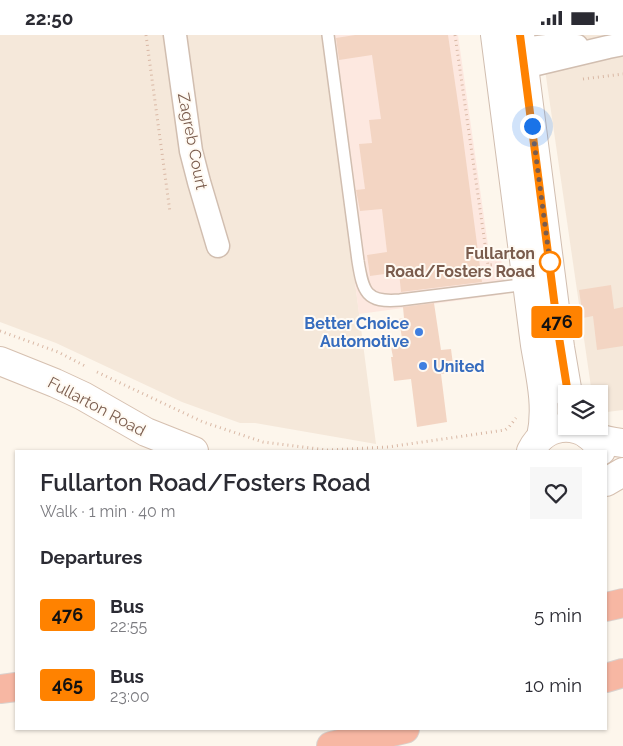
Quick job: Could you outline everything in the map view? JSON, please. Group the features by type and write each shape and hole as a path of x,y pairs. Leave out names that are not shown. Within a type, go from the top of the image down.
{"highway":[{"path":"607,607 623,603"},
{"path":"0,669 15,669"},
{"path":"607,678 623,673"},
{"path":"0,689 15,687"},
{"path":"331,746 401,730"}],"street":[{"name":"Zagreb Court","path":"175,35 191,151 218,246"},
{"path":"495,35 516,53 533,283 535,345 544,395 544,423 533,446"},
{"path":"516,53 547,46 615,45"},
{"path":"533,283 565,385"},
{"name":"Fullarton Road","path":"0,361 83,396 146,432 191,450"},
{"path":"533,446 550,431 560,428 570,428 587,436 623,443"},
{"path":"607,481 623,472"}],"lane":[{"path":"328,35 358,261 365,290 370,296 378,300 390,301 533,283"}],"path":[{"path":"146,35 170,211"},
{"path":"455,35 488,265 504,263 533,283"},
{"path":"578,80 623,74"},
{"path":"0,331 58,353 203,423 263,442 327,450 388,447 505,430 518,416"}],"shaded area":[{"path":"0,35 323,35 376,444 255,423 240,423 182,402 56,343 0,322"},
{"path":"323,35 458,35 490,259 501,258 506,294 359,314"},
{"path":"540,35 623,35 623,410 608,412 608,385 591,385"}],"building":[{"path":"355,35 448,35 482,282 401,292 399,272 370,276 367,255 387,252 382,209 360,211 356,190 365,189 359,144 372,143 369,120 381,119 372,55 339,60 336,38"},
{"path":"611,285 614,309 623,307 623,346 597,350 593,316 583,318 579,290"},
{"path":"434,303 441,350 451,349 454,372 441,374 447,422 417,427 411,379 394,381 391,347 403,345 399,319 404,318 403,307"}],"bus line":[{"name":"476","path":"520,35 566,385"}],"place":[{"name":"Fullarton Road/Fosters Road","path":"550,262"},
{"name":"Better Choice Automotive","path":"419,332"},
{"name":"United","path":"423,366"}],"route":[{"path":"532,126 550,262"}]}
